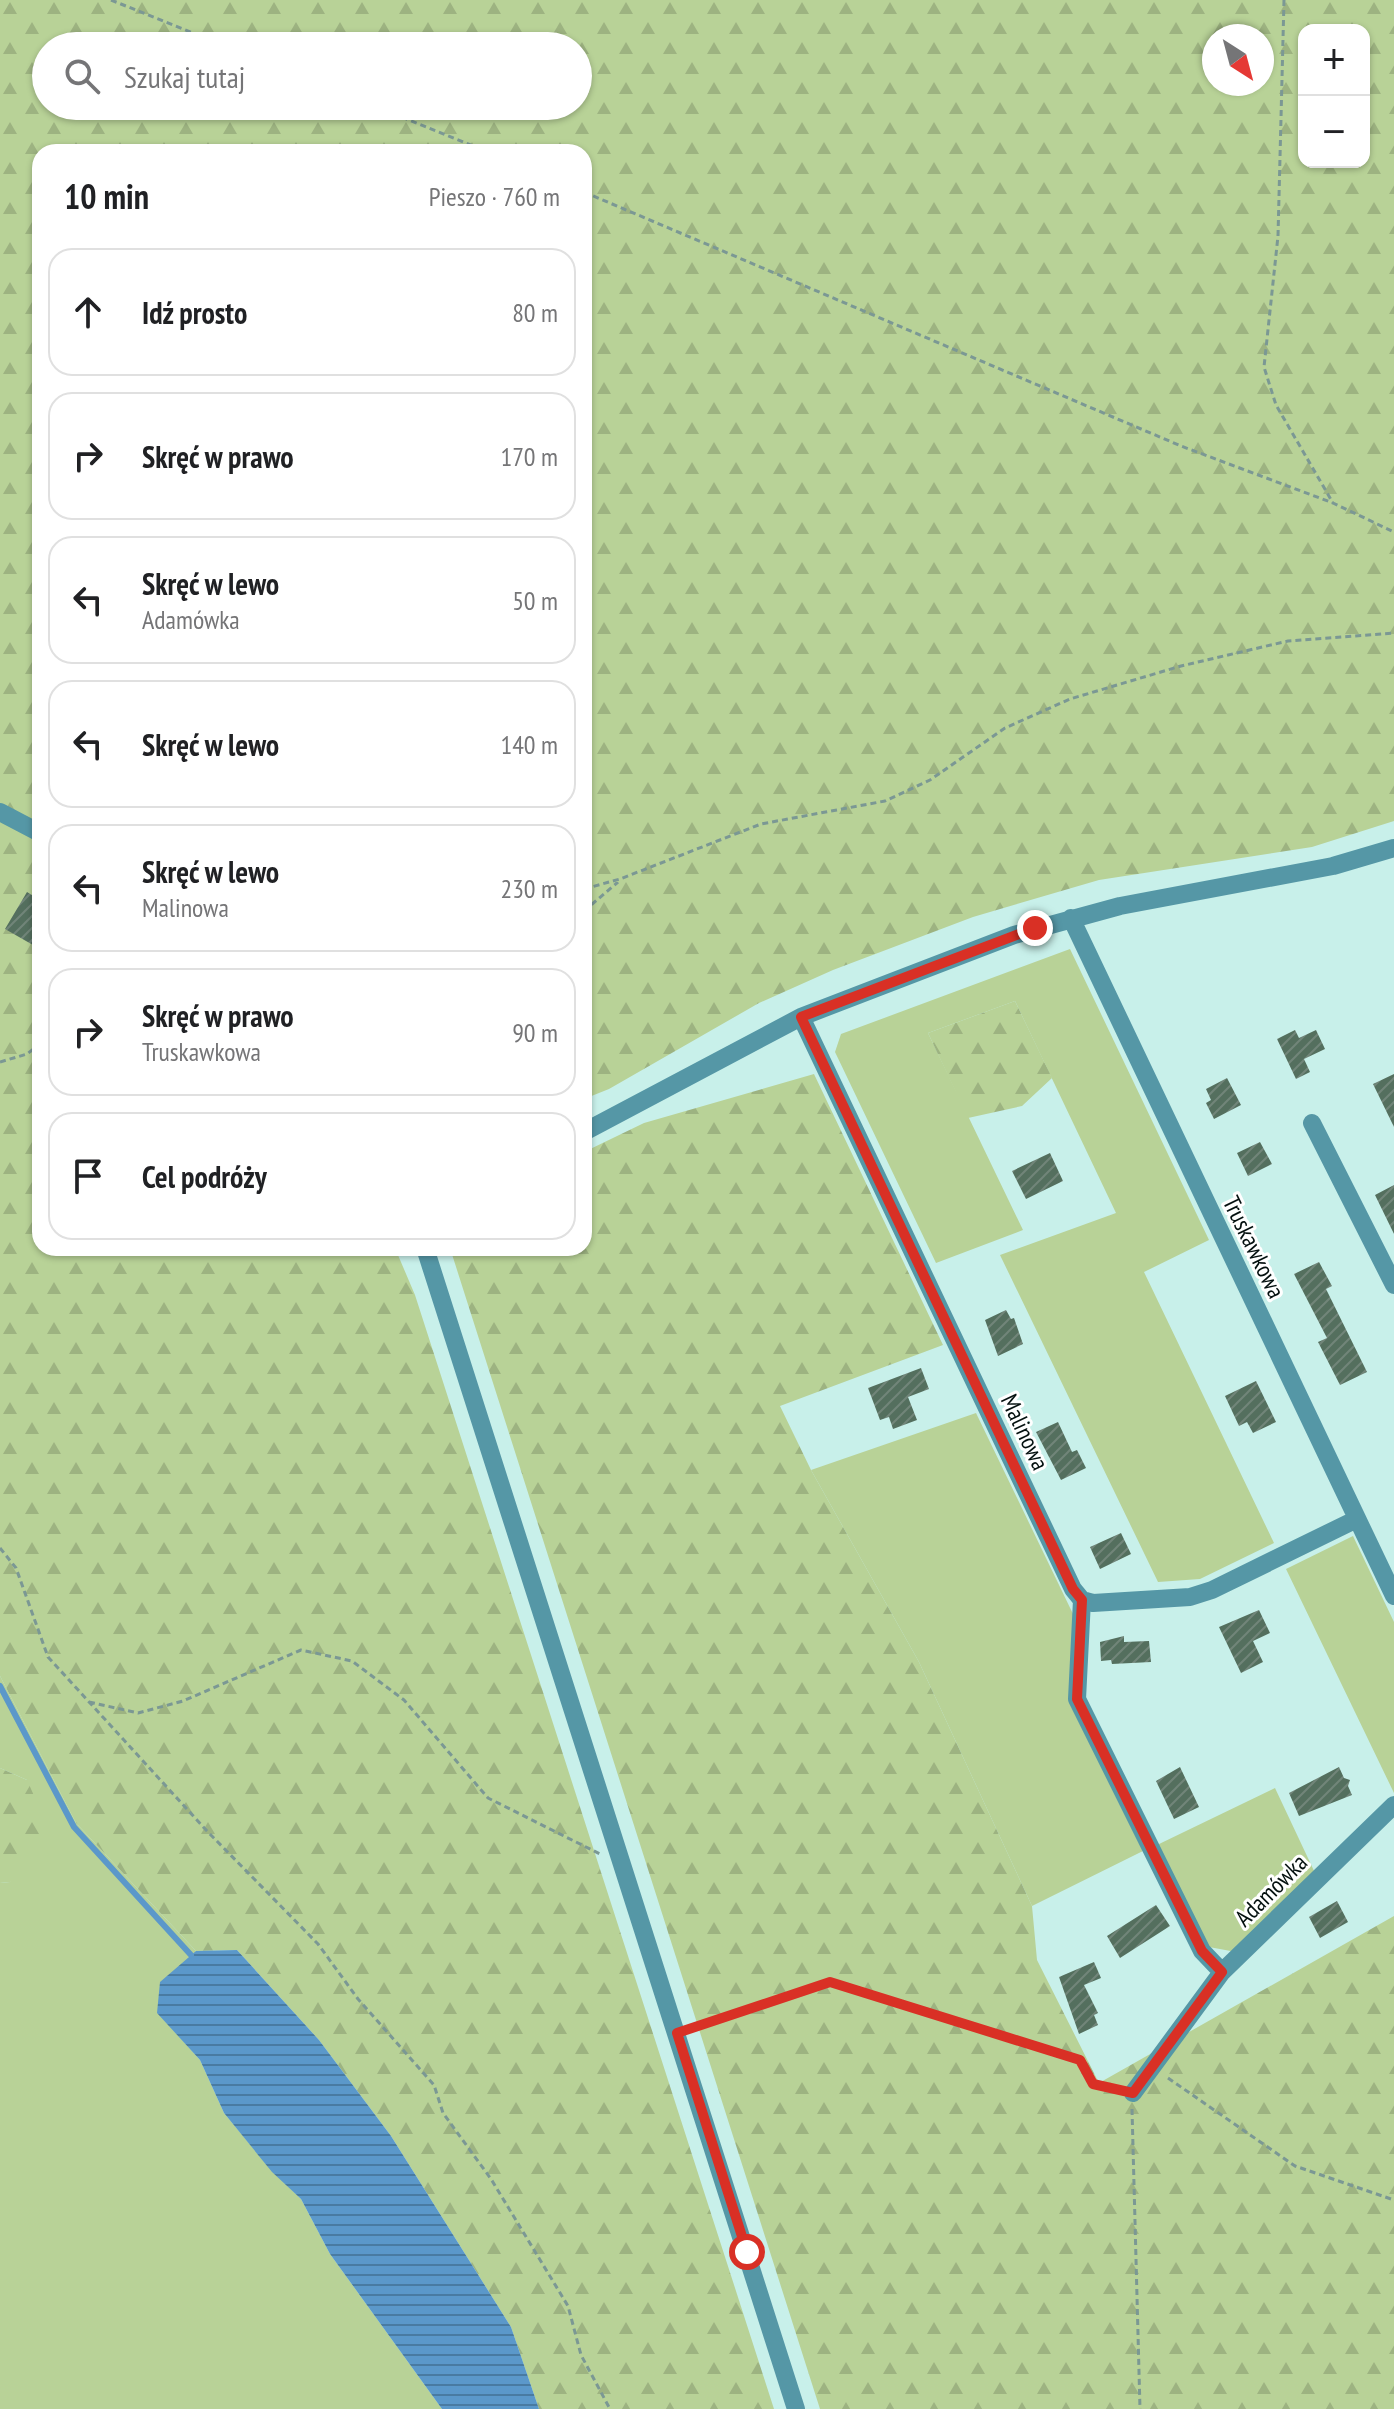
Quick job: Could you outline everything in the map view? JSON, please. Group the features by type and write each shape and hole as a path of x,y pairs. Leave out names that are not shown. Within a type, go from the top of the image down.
{"street":[{"path":"0,812 32,829"},
{"path":"592,1128 801,1017 1014,935 1071,918 1333,866 1394,848"},
{"name":"Truskawkowa","path":"1071,918 1394,1596"},
{"name":"Malinowa","path":"801,1017 1073,1589 1082,1600"},
{"path":"1312,1123 1394,1285"},
{"path":"428,1256 796,2409"},
{"path":"1222,1972 1202,1951 1077,1699 1082,1600 1093,1603 1190,1597 1212,1590 1357,1519"},
{"name":"Adamówka","path":"1133,2093 1222,1972 1394,1805"}],"path":[{"path":"111,0 190,32"},
{"path":"1284,0 1278,236 1264,367 1276,405 1333,503"},
{"path":"409,120 468,144"},
{"path":"592,195 1181,446 1333,503 1394,532"},
{"path":"592,887 620,879 761,824 885,801 930,780 1005,728 1070,699 1181,666 1288,641 1394,633"},
{"path":"592,904 620,879"},
{"path":"0,1062 32,1050"},
{"path":"0,1548 16,1568 48,1657 86,1702 318,1944 358,1999 434,2085 443,2113 491,2179 568,2306 581,2355 610,2409"},
{"path":"86,1702 138,1713 183,1701 301,1650 352,1661 404,1700 488,1798 624,1866"},
{"path":"677,2033 830,1982 1080,2060 1093,2084 1133,2093 1140,2409"},
{"path":"1152,2067 1295,2166 1394,2200"}],"green space":[{"path":"0,0 1394,0 1394,821 1312,847 1099,880 973,917 833,970 759,1003 592,1096 592,144 32,144 32,1256 398,1256 415,1295 774,2409 539,2409 511,2327 391,2136 319,2040 237,1950 196,1951 76,1823 0,1676"},
{"path":"1070,949 1209,1240 1144,1272 1274,1543 1200,1579 1158,1582 1000,1255 1116,1213 1015,1001 928,1033 1023,1230 936,1263 835,1052 841,1034"},
{"path":"1015,1001 1052,1078 1022,1106 968,1118 928,1033"},
{"path":"814,1074 943,1345 780,1406 811,1470 919,1662 1032,1906 1037,1960 1099,2083 1394,1916 1394,2409 820,2409 453,1256 592,1256 592,1148 644,1123"},
{"path":"976,1413 1074,1616 1070,1704 1143,1851 1032,1906 919,1662 811,1470"},
{"path":"1353,1536 1394,1622 1394,1793 1286,1569"},
{"path":"0,1676 76,1823 196,1951 158,2013 200,2060 224,2113 272,2171 301,2199 330,2254 442,2409 0,2409 0,1883 10,1882 27,1780 0,1768"},
{"path":"0,1768 27,1780 52,1836 10,1882 0,1883"},
{"path":"1275,1788 1315,1873 1236,1952 1209,1947 1157,1845"}],"water":[{"path":"237,1950 319,2040 391,2136 511,2327 539,2409 442,2409 330,2254 301,2199 272,2172 224,2113 200,2060 157,2013 160,1982 196,1951"}],"building":[{"path":"27,892 32,895 32,944 5,929"},
{"path":"1295,1030 1299,1038 1316,1030 1325,1049 1304,1059 1310,1072 1296,1079 1277,1039"},
{"path":"1394,1074 1394,1127 1373,1084"},
{"path":"1227,1078 1241,1105 1214,1119 1206,1103 1211,1100 1206,1089"},
{"path":"1260,1142 1272,1164 1248,1176 1237,1153"},
{"path":"1050,1153 1063,1181 1026,1199 1012,1171"},
{"path":"1394,1185 1394,1234 1375,1195"},
{"path":"1319,1262 1332,1286 1326,1289 1367,1372 1340,1385 1318,1342 1327,1338 1294,1274"},
{"path":"1006,1310 1011,1319 1014,1318 1023,1344 998,1356 985,1320"},
{"path":"921,1368 929,1389 908,1397 917,1420 893,1429 889,1417 880,1420 868,1388"},
{"path":"1256,1381 1276,1422 1253,1433 1247,1422 1239,1426 1225,1396"},
{"path":"1058,1422 1072,1452 1077,1450 1086,1468 1061,1480 1036,1432"},
{"path":"1121,1533 1131,1554 1100,1569 1090,1547"},
{"path":"1259,1610 1270,1633 1253,1641 1263,1662 1241,1673 1219,1627"},
{"path":"1124,1636 1124,1642 1149,1641 1151,1662 1112,1664 1111,1660 1101,1661 1100,1642"},
{"path":"1180,1767 1199,1807 1174,1819 1156,1781"},
{"path":"1339,1767 1344,1778 1350,1780 1348,1786 1352,1795 1299,1816 1289,1793"},
{"path":"1337,1901 1348,1922 1320,1938 1309,1917"},
{"path":"1156,1905 1170,1926 1120,1958 1107,1936"},
{"path":"1094,1962 1101,1978 1084,1985 1098,2013 1094,2015 1098,2025 1079,2034 1059,1977"}],"waterway":[{"path":"0,1686 74,1827 191,1955"}],"route":[{"path":"747,2252 677,2033 830,1982 1080,2060 1093,2084 1133,2093 1222,1972 1202,1951 1077,1699 1082,1600 1073,1589 801,1017 1035,928"}]}
